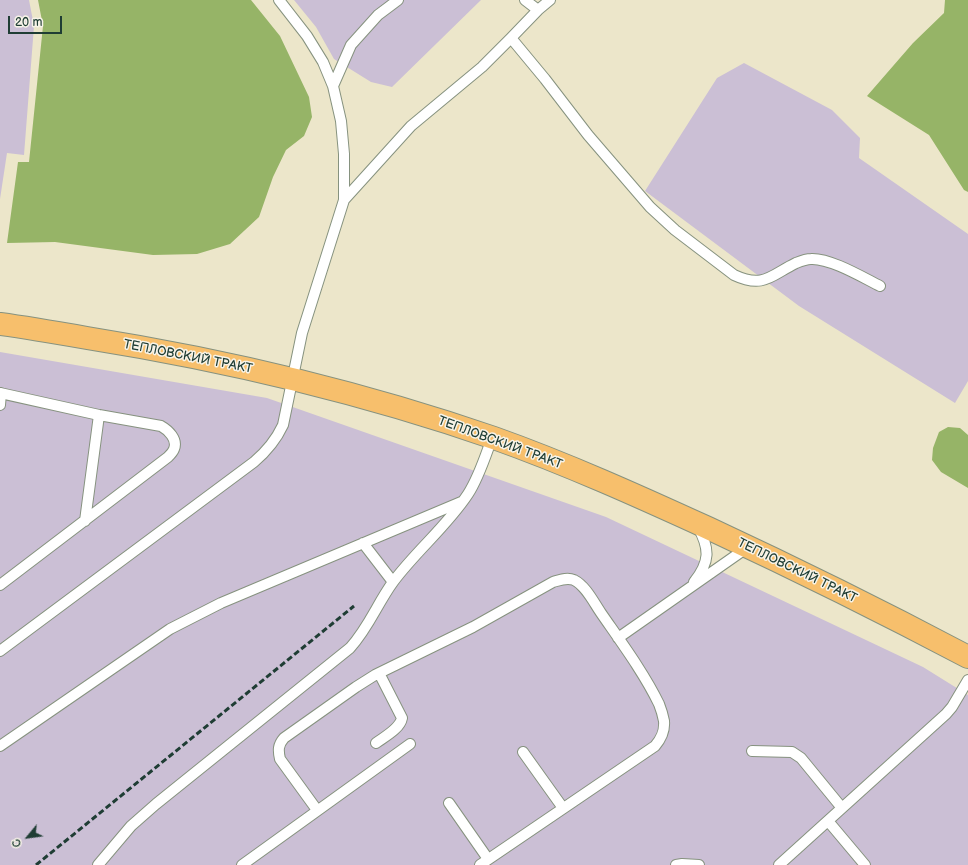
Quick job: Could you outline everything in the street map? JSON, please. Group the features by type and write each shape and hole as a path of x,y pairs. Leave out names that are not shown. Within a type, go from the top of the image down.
{"main road":[{"name":"ТЕПЛОВСКИЙ ТРАКТ","path":"0,324 146,347 292,378 387,404 492,438 539,455 695,522 909,626 968,657"}],"lane":[{"path":"333,86 351,44 378,15 398,0"},
{"path":"525,0 538,10"},
{"path":"344,200 411,126 482,67 538,10 550,0"},
{"path":"0,650 254,462 266,451 277,437 283,425 302,332 344,200 344,154 341,121 333,86 323,62 307,36 282,1"},
{"path":"511,38 588,135 650,207 674,230 729,271 743,279 760,282 796,263 810,258 826,261 880,286"},
{"path":"0,405 1,393 100,415 161,426 168,429 175,443 174,449 168,457 0,586"},
{"path":"85,521 100,415"},
{"path":"98,865 132,826 156,804 350,648 360,637 382,598 393,582 463,501 481,468 492,438"},
{"path":"0,746 170,629 221,603 463,501"},
{"path":"687,590 697,578 707,554 706,542 695,522"},
{"path":"363,543 393,582"},
{"path":"618,638 748,547"},
{"path":"317,810 280,758 278,751 279,743 284,738 356,687 379,673 473,627 553,582 560,579 573,580 579,584 618,638 659,705 664,722 663,735 655,746 484,862 449,802"},
{"path":"376,743 398,726 402,718 379,673"},
{"path":"780,865 946,714 968,680"},
{"path":"242,865 410,744"},
{"path":"523,752 563,808"},
{"path":"752,752 792,752 796,754 802,758 842,808"},
{"path":"828,821 865,865"},
{"path":"676,865 699,865"}],"shaded area":[{"path":"0,0 29,0 34,26 24,155 7,153 0,199"},
{"path":"294,0 481,0 392,87 371,82 334,59 316,27"},
{"path":"744,63 832,110 860,138 859,158 968,234 968,381 955,403 799,306 645,191 717,78"},
{"path":"0,352 267,398 606,517 923,667 968,695 968,865 0,865"}],"green space":[{"path":"38,0 251,0 280,36 309,97 312,117 304,136 286,150 273,177 259,217 230,244 197,254 153,255 55,242 7,243 18,162 29,162 43,26"},
{"path":"945,0 968,0 968,192 964,190 929,135 867,96 913,43 944,13"},
{"path":"948,427 960,428 968,435 968,488 941,472 932,460 933,448 939,432"}],"railway":[{"path":"36,865 354,606"}]}
